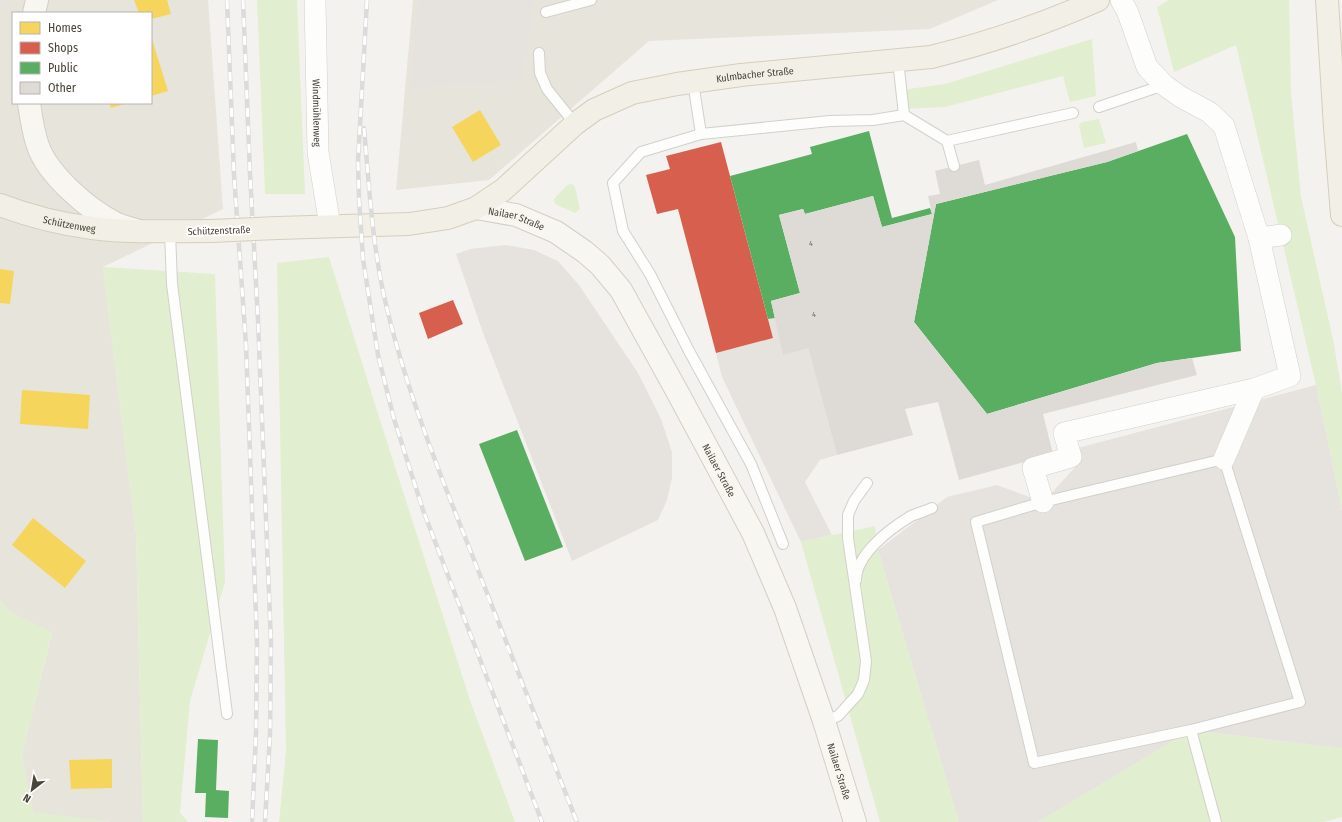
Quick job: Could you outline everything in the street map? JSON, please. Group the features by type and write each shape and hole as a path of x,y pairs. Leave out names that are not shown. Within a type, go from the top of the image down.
{"main road":[{"name":"Kulmbacher Straße","path":"1066,13 1085,0"},
{"name":"Kulmbacher Straße","path":"476,208 503,190 575,124 594,110 621,97 648,89 741,74 898,60 960,50 1013,33 1098,0"},
{"path":"1327,0 1342,215"},
{"name":"Schützenweg","path":"0,205 19,213 72,225 141,232"},
{"name":"Schützenstraße","path":"141,232 409,224 448,218 476,208"}],"street":[{"path":"23,0 24,12"},
{"path":"34,12 37,0"},
{"name":"Windmühlenweg","path":"315,0 318,152 330,226"},
{"path":"1043,502 1032,464 1071,457 1064,433 1254,389 1290,376 1259,238 1224,126 1209,112 1182,98 1164,85 1147,67 1128,14 1121,0"},
{"name":"Schützenstraße","path":"29,104 30,115 38,146 53,172 87,204 100,214 116,224 141,232"},
{"name":"Nailaer Straße","path":"476,208 516,215 556,232 585,252 600,265 621,290 683,402 752,533 785,608 824,721 854,822"},
{"path":"1259,238 1281,235"},
{"path":"1224,459 1254,389"}],"lane":[{"path":"546,12 590,0"},
{"path":"539,53 540,73 547,89 575,124"},
{"path":"898,60 904,115"},
{"path":"693,82 701,134"},
{"path":"1099,107 1164,85"},
{"path":"947,141 1072,113"},
{"path":"783,544 751,464 688,351 650,274 623,230 613,183 641,152 701,134 830,121 873,120 904,115 947,141 954,166"},
{"path":"170,232 172,284 226,714"},
{"path":"1224,459 1300,702 1191,730 1034,763 976,522 1043,502 1224,459"},
{"path":"824,721 838,716 858,694 864,680 866,661 848,538 848,515 854,501 867,483"},
{"path":"856,591 856,574 867,551 912,516 932,508"},
{"path":"1191,730 1216,822"}],"shaded area":[{"path":"0,0 208,0 223,209 103,267 136,533 143,822 112,822 33,813 22,755 52,633 12,613 0,601"},
{"path":"413,0 998,0 930,29 649,41 489,180 396,190"},
{"path":"418,0 535,0 522,80 410,88"},
{"path":"506,245 534,250 558,261 579,285 638,373 661,419 672,452 672,478 667,500 658,520 572,561 483,333 456,254 470,249"},
{"path":"775,318 808,348 837,455 820,460 805,482 832,535 801,542 722,377 716,353 773,338 768,319"},
{"path":"1316,385 1342,511 1342,748 1191,730 1038,822 959,822 878,550 947,497 997,485 1043,502 1079,463 1074,449"}],"green space":[{"path":"257,0 297,0 305,194 265,194"},
{"path":"1169,0 1289,0 1291,93 1301,197 1333,339 1342,393 1342,511 1316,385 1236,45 1174,72 1157,7"},
{"path":"1092,39 1096,96 1070,102 1063,76 945,107 904,109 901,90 945,84"},
{"path":"1099,119 1106,143 1084,148 1079,125 1082,122"},
{"path":"572,184 575,187 580,209 575,213 555,204 554,199 567,185"},
{"path":"329,257 471,703 515,822 279,822 286,751 277,263"},
{"path":"103,267 215,274 225,582 190,701 180,813 188,822 143,822 136,533"},
{"path":"875,526 878,550 959,822 880,822 801,542"},
{"path":"0,601 12,613 52,632 22,755 33,812 112,822 0,822"},
{"path":"1191,730 1342,748 1342,817 1323,822 1038,822"}],"building: Homes":[{"path":"134,0 167,0 171,14 152,19 152,12 139,12"},
{"path":"152,39 168,91 152,96"},
{"path":"109,104 124,104 111,108"},
{"path":"480,110 501,145 473,162 452,127"},
{"path":"0,269 14,271 10,304 0,303"},
{"path":"22,390 90,395 88,429 20,424"},
{"path":"33,518 86,561 65,588 12,545"},
{"path":"112,759 112,788 71,789 69,760"}],"building: Shops":[{"path":"721,142 773,338 716,353 678,209 657,214 646,175 670,169 666,156"},
{"path":"453,300 463,324 428,339 419,313"}],"building: Public":[{"path":"869,131 892,218 930,208 932,214 882,227 873,196 805,214 803,209 779,215 800,293 771,301 775,318 768,319 730,176 812,154 810,147"},
{"path":"1187,134 1235,237 1241,351 1157,363 987,414 914,322 936,204 1107,162"},
{"path":"517,430 563,547 525,561 479,444"},
{"path":"198,739 218,740 216,790 229,791 228,818 205,817 206,793 195,793"}],"building: Other":[{"path":"1136,142 1138,151 1107,162 936,204 914,322 987,414 1157,363 1192,358 1197,375 1043,414 1053,454 959,480 938,402 905,409 913,435 837,455 808,348 783,355 771,301 800,293 779,215 803,209 805,214 873,196 882,227 932,214 928,196 940,194 935,171 979,160 985,185"}],"railway":[{"path":"227,0 234,175 246,345 257,643 256,734 252,822"},
{"path":"243,0 271,643 270,735 265,822"},
{"path":"367,0 358,161 359,199 363,259 378,355 394,419 423,510 542,822"},
{"path":"364,128 371,212 380,275 400,359 443,482 577,822"}]}
